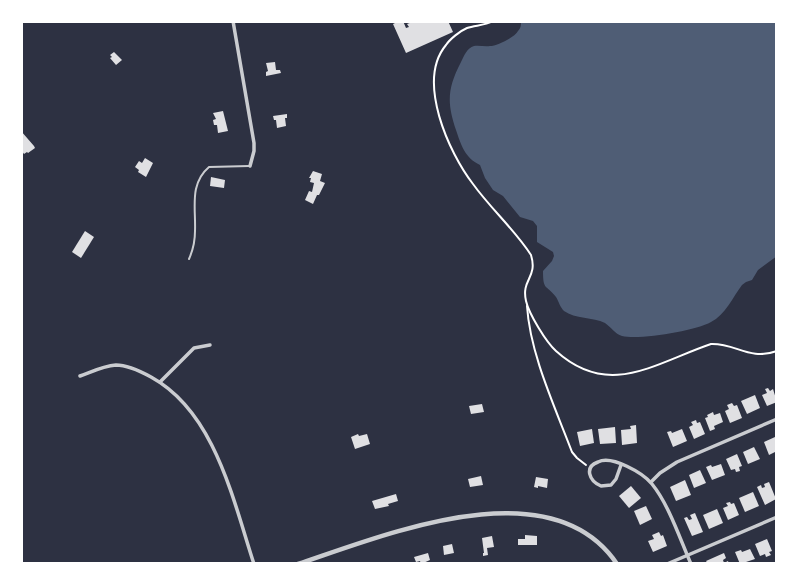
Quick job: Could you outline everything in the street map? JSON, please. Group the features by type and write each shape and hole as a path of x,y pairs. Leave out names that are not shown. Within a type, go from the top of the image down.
{"street":[{"path":"233,21 254,143 250,166"},
{"path":"160,382 194,348 210,345"},
{"path":"80,376 107,366 118,365 135,369 160,382 183,402 212,444 254,564"},
{"path":"651,483 660,473 677,462 777,419"},
{"path":"621,465 614,483 606,486 591,480 591,468 601,460 621,465 633,469 651,483 664,502 691,564"},
{"path":"298,564 421,525 475,516 522,513 551,517 570,524 596,540 617,564"},
{"path":"667,564 777,517"}],"lane":[{"path":"190,259 195,232 195,188 200,177 209,167 250,166"}],"path":[{"path":"493,21 468,28 445,46 436,63 434,93 445,133 472,183 531,255 535,269 525,287 528,327 572,452 591,468"},
{"path":"527,305 550,346 576,366 603,375 634,373 711,344 748,353 769,354 777,351"}],"water":[{"path":"521,21 777,21 777,256 758,270 752,280 742,285 716,319 693,329 667,334 622,336 605,323 564,311 546,287 543,271 552,261 553,252 537,242 537,226 533,221 520,217 503,196 493,190 480,165 467,155 458,136 450,104 453,80 468,50 474,46 493,46 506,41 519,30"}],"building":[{"path":"403,21 406,28 409,27 407,24 415,21 448,21 453,32 406,53 393,24"},
{"path":"114,52 122,60 116,65 110,58"},
{"path":"275,62 276,70 281,73 266,76 266,63"},
{"path":"223,111 228,131 218,133 213,113"},
{"path":"287,114 286,126 277,128 273,116"},
{"path":"21,131 35,148 24,154 21,150"},
{"path":"145,158 153,163 146,177 135,167"},
{"path":"313,171 322,174 320,181 325,183 313,204 305,200 309,191 312,192 314,183 310,182 309,178"},
{"path":"211,177 225,180 224,188 210,186"},
{"path":"85,231 94,237 81,258 72,252"},
{"path":"765,389 770,391 773,389 777,402 767,406 762,395 767,393"},
{"path":"755,395 760,408 747,414 741,401"},
{"path":"482,404 484,412 471,414 469,406"},
{"path":"727,405 737,405 742,418 730,423 725,411 729,409"},
{"path":"713,412 714,415 720,413 723,422 710,431 705,418"},
{"path":"696,420 697,423 700,422 705,434 694,439 689,427 693,425 691,422"},
{"path":"636,425 637,443 622,445 621,430 631,429 630,426"},
{"path":"615,427 616,443 600,444 598,429"},
{"path":"592,429 594,443 580,446 577,432"},
{"path":"682,429 687,441 673,447 667,432"},
{"path":"367,434 370,444 355,449 351,437"},
{"path":"775,437 777,451 769,455 764,442"},
{"path":"754,447 760,459 748,464 743,452"},
{"path":"737,454 742,466 739,467 740,471 736,472 735,469 731,470 726,459"},
{"path":"721,464 725,475 712,480 706,467"},
{"path":"700,470 706,483 694,488 689,475"},
{"path":"481,476 483,485 470,487 468,479"},
{"path":"536,477 548,479 547,488 534,487"},
{"path":"685,480 691,495 676,501 670,487"},
{"path":"769,482 776,499 765,505 757,487 765,487 764,484"},
{"path":"631,486 641,498 629,508 619,496"},
{"path":"753,492 759,506 745,512 739,498"},
{"path":"396,494 398,501 375,509 372,501"},
{"path":"730,502 734,503 739,515 728,520 723,508"},
{"path":"646,506 652,519 640,525 634,511"},
{"path":"717,509 723,523 709,529 703,515"},
{"path":"695,513 703,532 692,536 684,518 692,519 690,515"},
{"path":"659,532 667,546 653,552 648,541 654,539 652,535"},
{"path":"525,535 537,536 537,545 518,545 518,539 525,539"},
{"path":"492,536 494,547 487,548 488,555 483,556 482,538"},
{"path":"767,539 771,555 760,556 755,544"},
{"path":"452,544 454,553 444,555 443,546"},
{"path":"750,549 755,559 740,564 735,552"},
{"path":"428,553 430,560 421,564 420,561 416,562 414,557"},
{"path":"724,553 724,563 728,561 729,564 708,564 706,561"}]}
